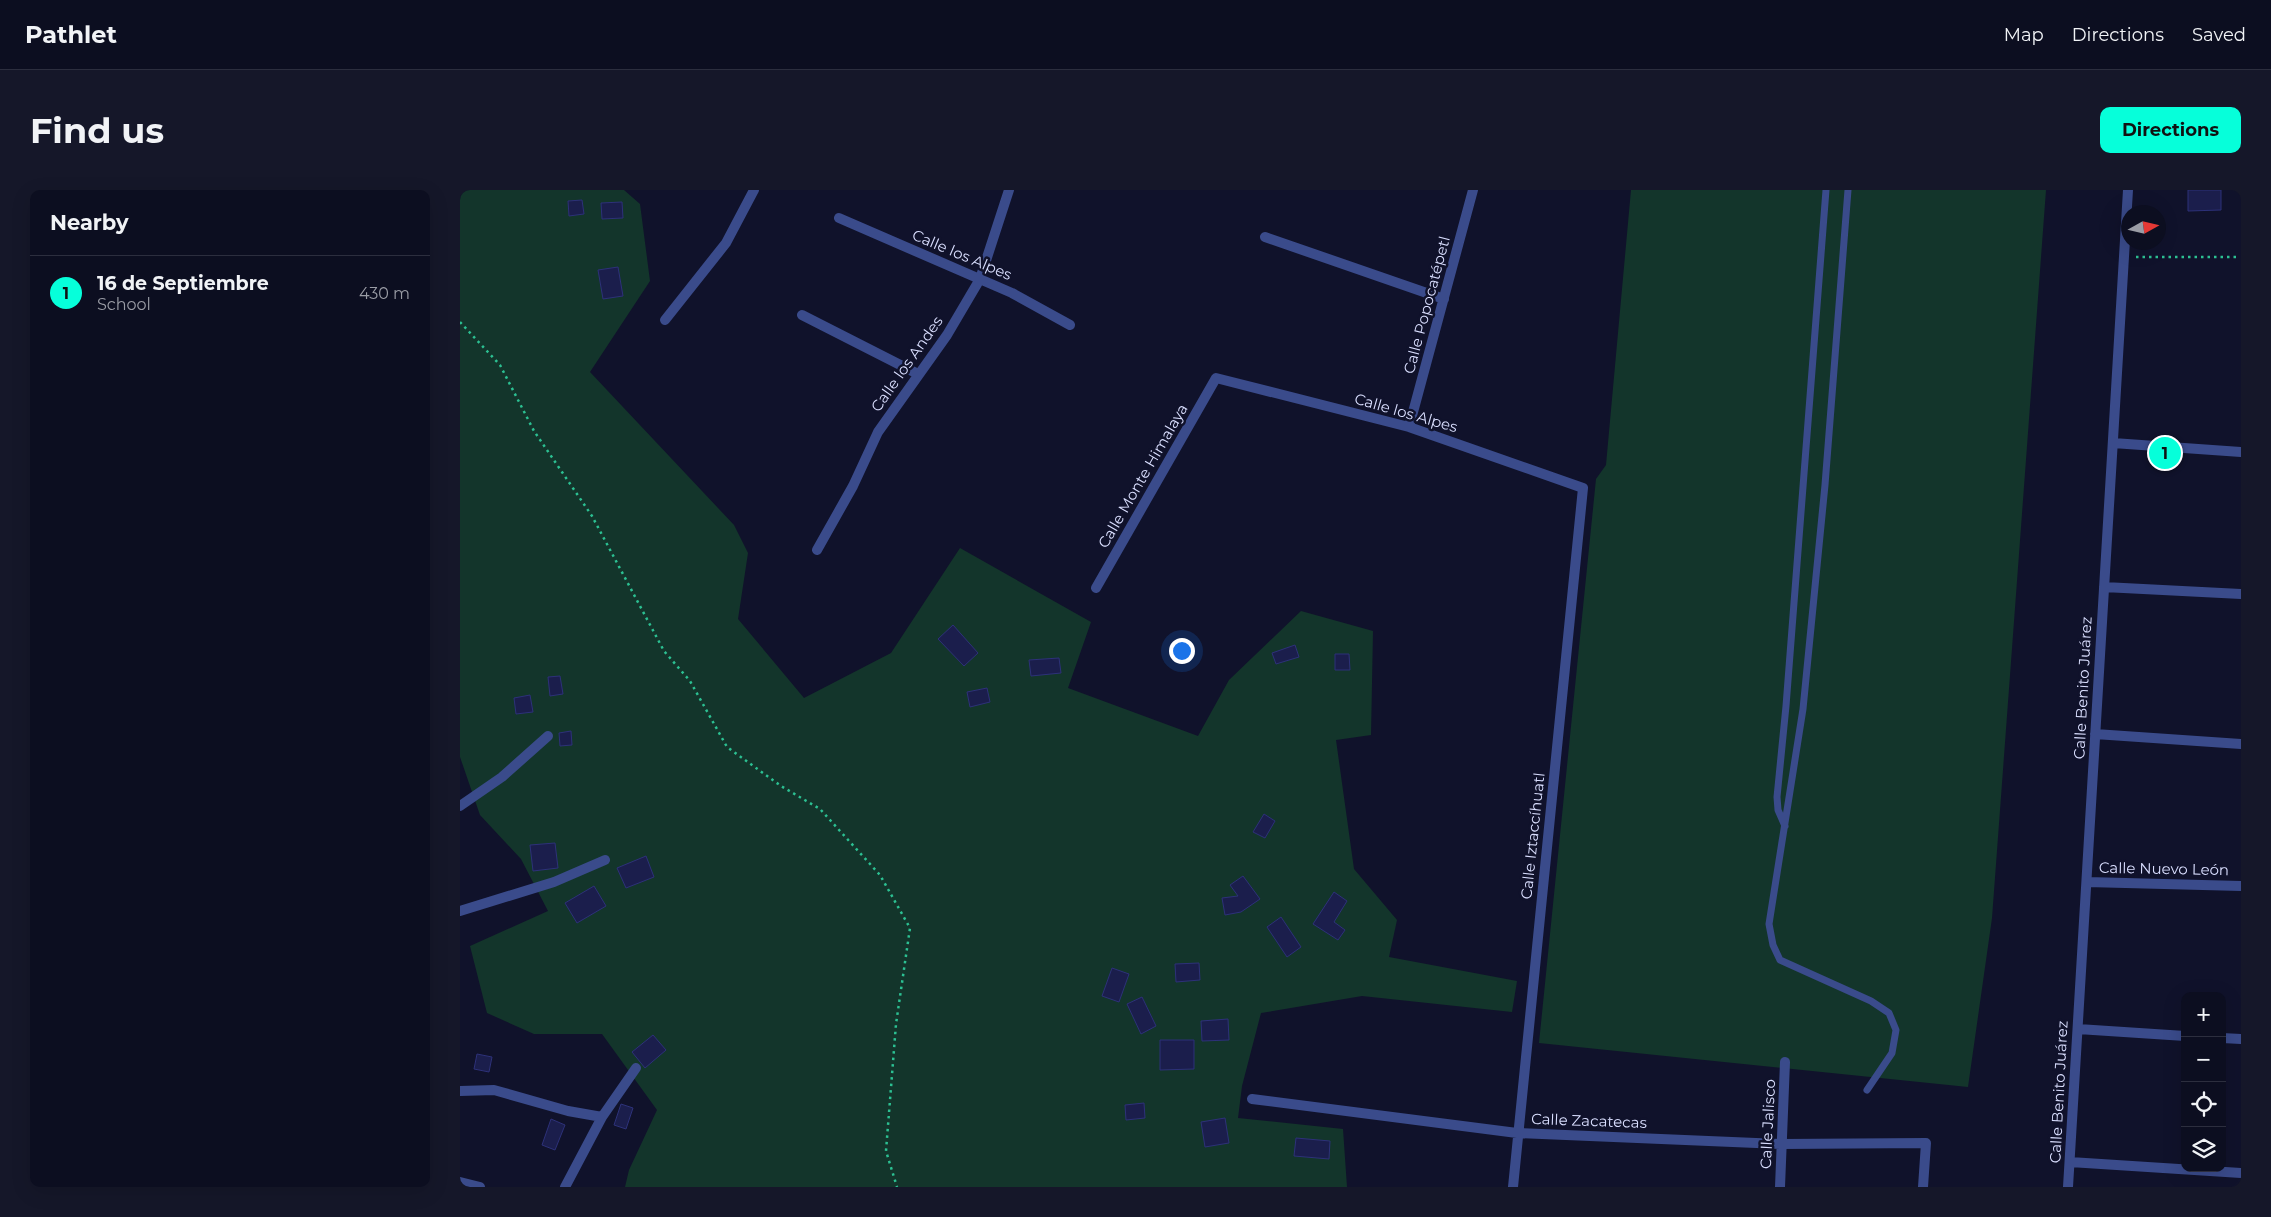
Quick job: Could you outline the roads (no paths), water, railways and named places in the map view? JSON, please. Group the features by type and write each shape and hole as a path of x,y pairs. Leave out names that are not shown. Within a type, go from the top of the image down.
{"street":[{"path":"664,320 726,243 754,190"},
{"name":"Calle los Andes","path":"817,550 853,486 878,432 947,335 980,280 1009,190"},
{"name":"Calle Popocatépetl","path":"1409,427 1473,190"},
{"name":"Calle Benito Juárez","path":"2068,1187 2128,190"},
{"name":"Calle los Alpes","path":"838,218 1012,293 1070,325"},
{"path":"1265,238 1444,299"},
{"path":"802,315 918,374"},
{"name":"Calle los Alpes","path":"1216,378 1409,427 1583,488"},
{"name":"Calle Monte Himalaya","path":"1096,588 1216,378"},
{"path":"2113,443 2241,452"},
{"name":"Calle Iztaccíhuatl","path":"1513,1187 1583,488"},
{"path":"2104,587 2241,594"},
{"path":"2096,734 2241,744"},
{"path":"460,806 502,777 548,736"},
{"path":"460,911 554,882 604,860"},
{"name":"Calle Nuevo León","path":"2086,882 2241,886"},
{"path":"2078,1030 2181,1036"},
{"path":"2226,1038 2241,1039"},
{"name":"Calle Jalisco","path":"1780,1187 1785,1062"},
{"path":"565,1187 602,1117 636,1068"},
{"path":"460,1091 494,1090 568,1111 602,1117"},
{"name":"Calle Zacatecas","path":"1252,1099 1517,1133 1782,1144 1926,1143 1924,1187"},
{"path":"2070,1162 2241,1173"},
{"path":"462,1184 480,1187"}],"lane":[{"path":"1785,827 1778,810 1776,797 1786,706 1826,190"},
{"path":"1848,190 1825,485 1803,709 1769,924 1773,945 1780,960 1871,1001 1889,1013 1896,1030 1892,1053 1867,1090"}],"place":[{"name":"16 de Septiembre","path":"2165,453"}]}
